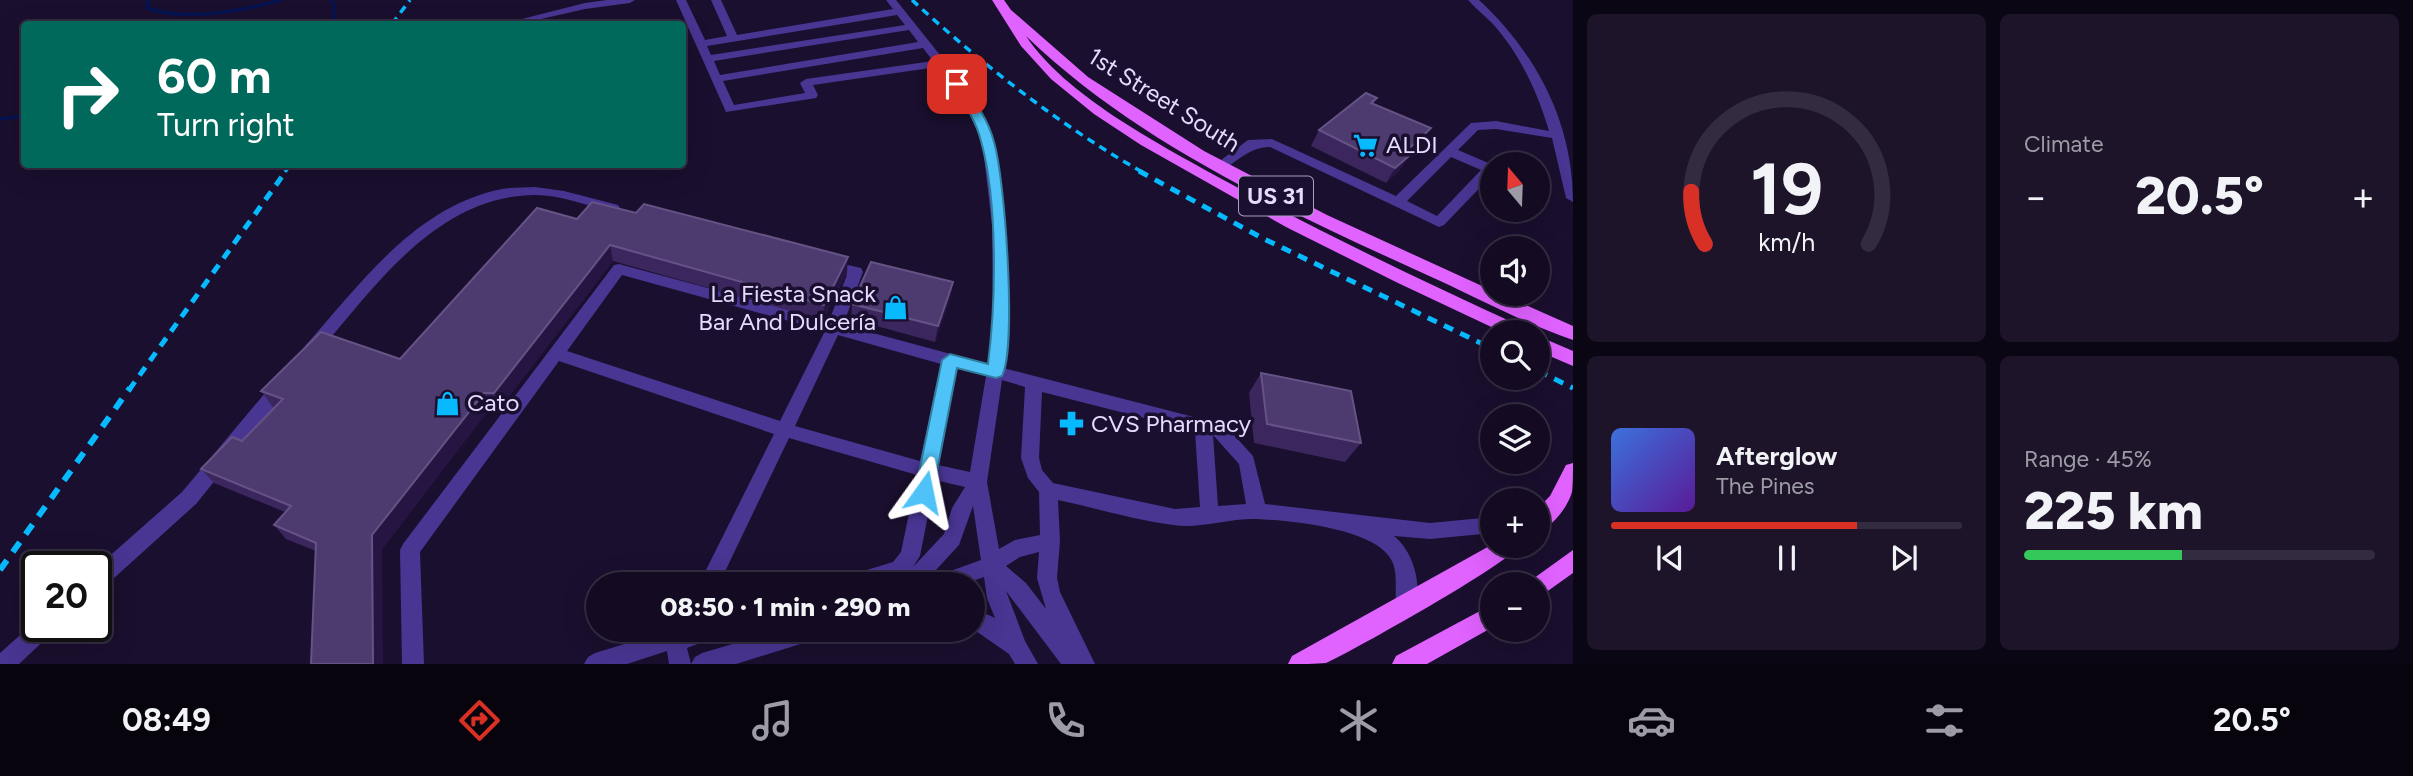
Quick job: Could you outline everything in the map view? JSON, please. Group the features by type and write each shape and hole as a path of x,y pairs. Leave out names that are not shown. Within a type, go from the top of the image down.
{"main road":[{"name":"1st Street South","path":"998,0 1008,13 1066,66 1131,113 1220,166 1360,239 1573,333"},
{"name":"1st Street South","path":"1008,13 1019,37 1048,69 1109,116 1197,172 1307,232 1492,320"},
{"path":"1048,69 1066,66"},
{"path":"1550,348 1573,359"},
{"path":"1550,504 1573,471"},
{"path":"1300,664 1487,558"},
{"path":"1550,578 1573,560"},
{"path":"1404,664 1480,622"}],"street":[{"path":"520,21 585,6 630,0"},
{"path":"681,0 730,109 812,95 806,83 939,63"},
{"path":"716,0 734,38"},
{"path":"1473,0 1511,38 1534,71 1564,140 1573,198"},
{"path":"701,44 895,5 974,109 990,153 999,225 1001,283 996,372 978,482 997,598 1022,656"},
{"path":"708,59 910,27"},
{"path":"716,79 923,44"},
{"path":"1398,202 1470,130 1481,125 1509,126 1564,140"},
{"path":"1220,166 1252,143 1272,143 1439,222 1490,169 1449,151"},
{"path":"112,567 190,498 297,367 416,237 455,211 506,192 557,193 624,211"},
{"path":"715,572 862,273 817,262"},
{"path":"413,664 410,551 619,269 1034,383 1203,425 1226,434 1243,454 1257,511"},
{"path":"556,354 783,430 978,482"},
{"path":"906,572 950,360"},
{"path":"1034,383 1030,458 1034,473 1048,490 1050,541 1046,561 1047,592 1057,618 1084,664"},
{"path":"1203,425 1210,516"},
{"path":"911,572 952,539 961,508 978,482"},
{"path":"1048,490 1175,517 1257,511 1439,532 1480,527"},
{"path":"1352,523 1384,539 1400,554 1408,574 1406,605"},
{"path":"973,572 991,565 1015,549 1050,541"},
{"path":"991,565 1019,590 1074,664"},
{"path":"985,624 1022,656"},
{"path":"595,664 667,641 682,644"},
{"path":"4,664 28,642"},
{"path":"702,664 774,642"}],"building":[{"path":"1366,93 1377,98 1371,103 1431,128 1404,153 1409,156 1395,168 1319,130"},
{"path":"592,202 636,213 644,204 848,257 824,305 610,245 494,393 484,393 372,535 373,664 311,664 316,543 274,525 291,506 201,469 232,437 242,441 283,399 261,391 321,332 400,359 537,208 577,219"},
{"path":"871,262 953,282 938,326 852,304"},
{"path":"1261,373 1351,391 1361,443 1267,424"}],"waterway":[{"path":"148,0 147,8 196,15 232,11 281,0"},
{"path":"331,0 334,6 333,21"},
{"path":"0,119 21,116"}],"railway":[{"path":"394,21 410,0"},
{"path":"912,0 966,48 1051,114 1142,172"},
{"path":"285,172 288,168"},
{"path":"129,390 286,171"},
{"path":"1139,171 1262,238 1480,343"},
{"path":"1550,377 1573,388"},
{"path":"0,570 130,388"}],"place":[{"name":"ALDI","path":"1366,145"},
{"name":"La Fiesta Snack Bar And Dulcería","path":"896,308"},
{"name":"Cato","path":"447,403"},
{"name":"CVS Pharmacy","path":"1071,424"}],"route":[{"path":"924,492 950,360 996,372 1000,329 999,225 988,141 974,109 957,84"}]}
